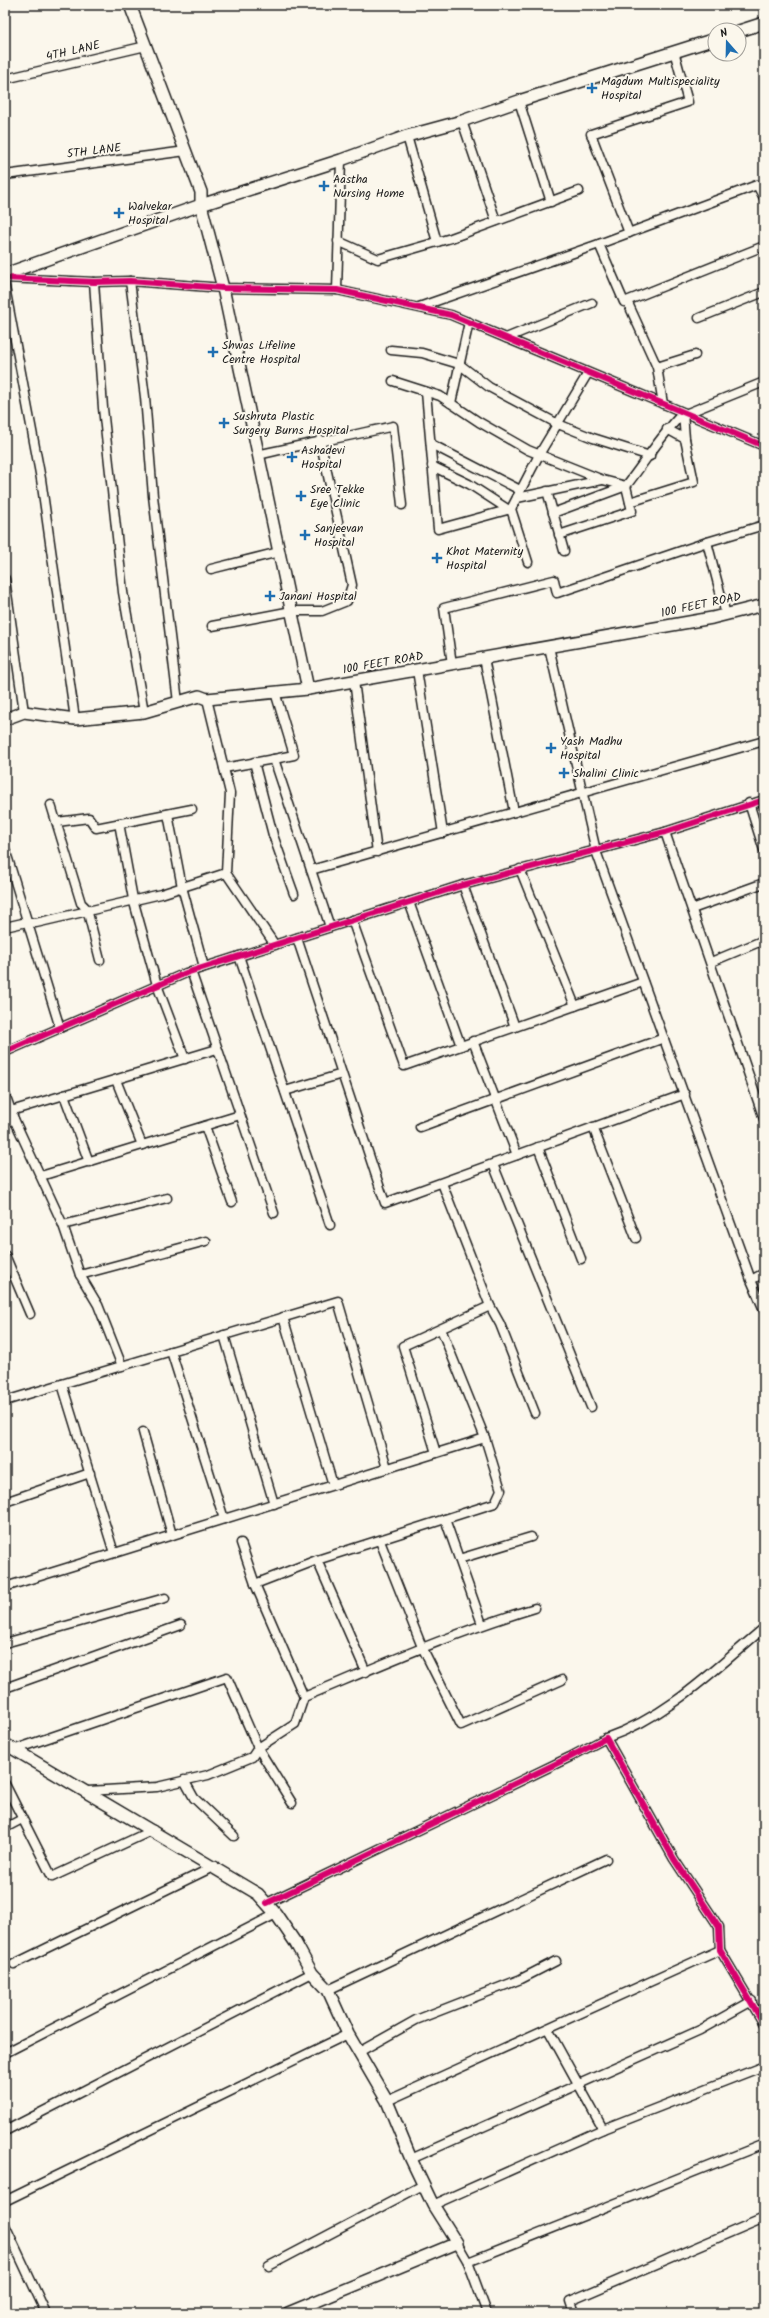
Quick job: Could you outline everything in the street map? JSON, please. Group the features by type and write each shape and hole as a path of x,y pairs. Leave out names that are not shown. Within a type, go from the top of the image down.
{"main road":[{"path":"131,6 201,192 201,206 223,288 308,689"},
{"path":"747,28 764,23"},
{"path":"5,274 201,206 341,160 407,136 462,122 519,101 707,41"},
{"name":"100 FEET ROAD","path":"5,719 24,712 75,719 144,712 199,696 207,699 308,689 726,615 764,605"},
{"path":"5,1744 88,1791 249,1887 276,1914 296,1942 312,1973 328,1990 348,2034 387,2101 423,2186 457,2243 288,2313"}],"street":[{"name":"4TH LANE","path":"5,78 146,46"},
{"path":"629,233 591,134 688,102 674,52"},
{"path":"519,101 551,202"},
{"path":"462,122 496,221"},
{"path":"407,136 437,242"},
{"name":"5TH LANE","path":"5,175 186,151"},
{"path":"337,290 341,160"},
{"path":"418,307 599,244 757,185 764,198"},
{"path":"338,241 378,259 437,242 579,191"},
{"path":"599,244 624,302 626,301 657,367 663,404"},
{"path":"626,301 764,246"},
{"path":"5,278 94,282 130,281 223,288 337,290 418,307 451,315 469,322 764,446"},
{"path":"130,281 145,397 154,496 178,702"},
{"path":"94,282 103,408 123,592 144,712"},
{"path":"5,287 41,478 75,719"},
{"path":"699,318 764,292"},
{"path":"506,338 592,303"},
{"path":"451,403 469,322"},
{"path":"391,350 422,353 459,364 489,387 558,424 593,438 650,456"},
{"path":"657,367 695,355"},
{"path":"426,392 438,529 510,510 540,453 588,373"},
{"path":"392,381 440,396 479,422 528,450 540,453 603,480 626,486"},
{"path":"553,514 626,486 650,456 667,429 684,413 764,382"},
{"path":"630,502 694,482 685,439 684,413"},
{"path":"258,455 320,440 344,438 393,426 402,505"},
{"path":"667,429 685,439"},
{"path":"212,626 292,611 322,611 347,601 352,585 320,440"},
{"path":"431,444 518,494 547,491 603,480"},
{"path":"432,466 469,484 510,510 528,562"},
{"path":"559,535 632,511 626,486"},
{"path":"547,491 564,551"},
{"path":"452,664 444,608 554,580 557,593 707,542 764,525"},
{"path":"707,542 726,615"},
{"path":"211,569 279,552"},
{"path":"5,579 24,712"},
{"path":"549,647 581,792 596,851 750,1280 764,1310"},
{"path":"484,658 514,812"},
{"path":"417,670 443,833"},
{"path":"354,681 377,852"},
{"path":"224,768 294,755 275,692"},
{"path":"207,699 230,793 226,873 275,945"},
{"path":"311,870 764,741"},
{"path":"274,759 330,927"},
{"path":"254,762 273,835 294,894"},
{"path":"5,1052 191,971 463,885 665,832 749,803 764,800"},
{"path":"749,803 764,850"},
{"path":"51,805 80,903 87,910 100,960"},
{"path":"57,822 89,818 96,828 192,809"},
{"path":"168,814 182,887 204,967"},
{"path":"119,823 133,899 158,985 185,1059"},
{"path":"665,832 764,1119"},
{"path":"5,849 60,1028"},
{"path":"520,869 575,1006"},
{"path":"5,927 27,922 36,923 182,887 226,873"},
{"path":"692,909 764,883"},
{"path":"463,885 515,1027"},
{"path":"409,902 461,1046"},
{"path":"352,920 404,1066 643,982"},
{"path":"297,938 384,1203 684,1094"},
{"path":"711,962 764,940"},
{"path":"239,956 330,1224"},
{"path":"191,971 274,1213"},
{"path":"420,1127 664,1038"},
{"path":"473,1041 517,1155"},
{"path":"5,1123 13,1115 64,1095 217,1049"},
{"path":"286,1091 342,1074"},
{"path":"116,1080 142,1145"},
{"path":"5,1094 63,1225 80,1275 98,1304 122,1366"},
{"path":"64,1095 89,1162"},
{"path":"41,1176 240,1115"},
{"path":"205,1126 232,1202"},
{"path":"593,1127 636,1238"},
{"path":"538,1147 581,1259"},
{"path":"493,1164 591,1407"},
{"path":"442,1182 490,1306 500,1324 536,1413"},
{"path":"63,1225 167,1198"},
{"path":"80,1275 206,1241"},
{"path":"5,1255 30,1314"},
{"path":"750,1280 764,1273"},
{"path":"5,1401 338,1301 388,1468"},
{"path":"436,1453 402,1346 490,1306"},
{"path":"283,1317 334,1485"},
{"path":"255,1584 317,1560 445,1520 495,1502 501,1490 485,1438 441,1329"},
{"path":"224,1335 274,1504"},
{"path":"171,1351 224,1519"},
{"path":"62,1384 114,1553"},
{"path":"143,1432 172,1535"},
{"path":"5,1587 485,1438"},
{"path":"5,1502 90,1474"},
{"path":"445,1520 482,1624"},
{"path":"459,1559 531,1537"},
{"path":"380,1541 422,1647 462,1725 562,1680"},
{"path":"88,1791 158,1787 208,1775 252,1757 258,1748 295,1724 304,1697 255,1584 241,1543"},
{"path":"317,1560 366,1672"},
{"path":"5,1643 165,1598"},
{"path":"304,1697 422,1647 482,1624 535,1608"},
{"path":"5,1688 181,1625"},
{"path":"266,1903 570,1757 606,1738 628,1730 676,1703 764,1628"},
{"path":"16,1749 228,1677 258,1748 292,1803"},
{"path":"606,1738 674,1859 718,1927 720,1950 752,2001 764,2024"},
{"path":"184,1780 194,1798 234,1836"},
{"path":"5,1785 52,1877 153,1830"},
{"path":"5,1828 22,1819"},
{"path":"328,1990 606,1859"},
{"path":"14,1964 215,1866"},
{"path":"5,2053 276,1914"},
{"path":"387,2101 720,1950"},
{"path":"359,2052 416,2020 521,1979 556,1961"},
{"path":"5,2131 312,1973"},
{"path":"411,2159 700,2030 752,2001"},
{"path":"548,2029 603,2129"},
{"path":"5,2201 348,2034"},
{"path":"433,2205 603,2129 764,2066"},
{"path":"468,2262 764,2144"},
{"path":"269,2266 423,2186"},
{"path":"574,2313 570,2301 764,2218"},
{"path":"5,2225 8,2237 46,2313"},
{"path":"457,2243 468,2262 487,2313"}],"cycle path":[{"path":"5,278 94,282 130,281 223,288 337,290 451,315 764,446"},
{"path":"5,1052 186,973 463,885 665,832 764,800"},
{"path":"267,1903 570,1757 606,1738 674,1859 719,1927 720,1950 764,2024"}],"place":[{"name":"Magdum Multispeciality Hospital","path":"592,88"},
{"name":"Aastha Nursing Home","path":"324,186"},
{"name":"Walvekar Hospital","path":"119,213"},
{"name":"Shwas Lifeline Centre Hospital","path":"213,352"},
{"name":"Sushruta Plastic Surgery Burns Hospital","path":"224,423"},
{"name":"Ashadevi Hospital","path":"292,457"},
{"name":"Sree Tekke Eye Clinic","path":"301,496"},
{"name":"Sanjeevan Hospital","path":"305,535"},
{"name":"Khot Maternity Hospital","path":"437,558"},
{"name":"Janani Hospital","path":"270,596"},
{"name":"Yash Madhu Hospital","path":"551,748"},
{"name":"Shalini Clinic","path":"564,773"}]}
